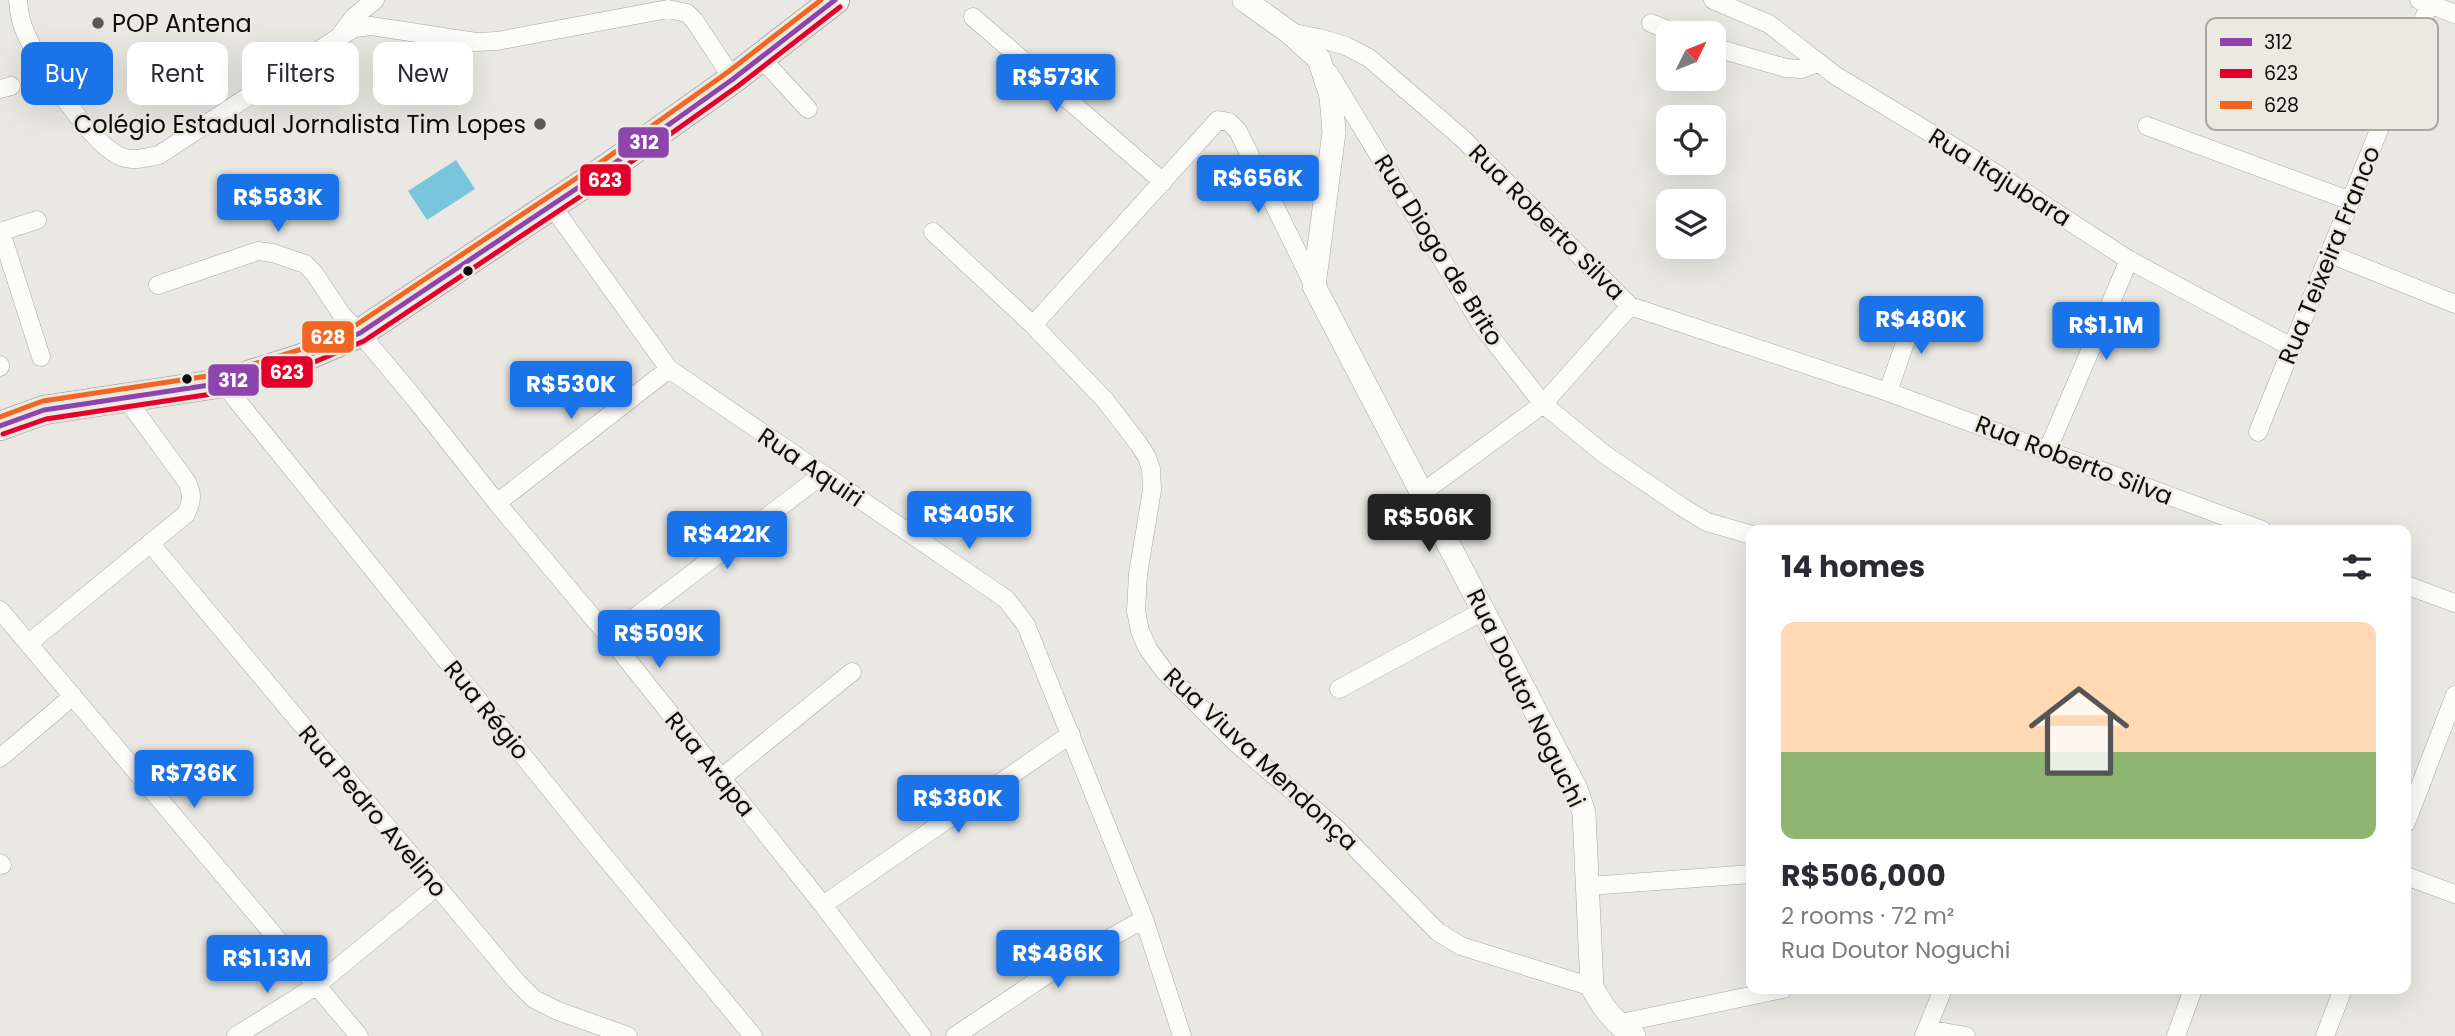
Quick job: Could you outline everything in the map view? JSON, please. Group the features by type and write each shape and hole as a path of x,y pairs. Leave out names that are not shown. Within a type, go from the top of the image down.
{"main road":[{"path":"0,426 44,410 223,383 302,358 360,333 552,206 733,79 835,0"}],"street":[{"path":"18,0 21,21 40,61 101,145 126,159 159,155 355,28 371,26 452,39 497,41 668,9 687,13 694,20 733,79"},
{"path":"339,37 354,17 375,0"},
{"path":"1244,0 1289,32 1319,59 1331,96 1334,132 1314,286"},
{"name":"Rua Itajubara","path":"1713,0 1764,21 1818,63 1972,158 2129,260 2293,348"},
{"path":"2426,1 2455,14"},
{"name":"Rua Teixeira Franco","path":"2420,18 2426,1"},
{"path":"974,18 1163,182"},
{"path":"1651,23 1656,25"},
{"name":"Rua Roberto Silva","path":"1289,32 1319,38 1369,58 1462,138 1630,306 1888,391 2249,525"},
{"path":"1726,51 1786,68 1801,69 1818,63"},
{"path":"761,58 808,109"},
{"name":"Rua Diogo de Brito","path":"1319,59 1339,87 1482,326 1543,404 1604,454 1682,507 1707,522 1746,533"},
{"path":"1033,325 1218,120 1229,122 1238,131 1314,286"},
{"path":"2147,126 2351,201"},
{"name":"Rua Teixeira Franco","path":"2258,432 2378,130"},
{"name":"Rua Aquiri","path":"552,206 669,369 1006,599 1026,625 1144,919 1182,1036"},
{"path":"37,220 0,232 41,358"},
{"name":"Rua Viuva Mendonça","path":"933,232 1033,325 1104,399 1147,457 1152,490 1138,574 1136,611 1140,631 1148,649 1166,672 1235,741 1335,827 1444,937 1461,946 1592,987"},
{"name":"Rua Arapa","path":"158,285 258,251 273,253 310,268 342,315 415,398 497,503 608,637 823,905 922,1036"},
{"path":"2330,254 2455,304"},
{"path":"2048,449 2129,260"},
{"name":"Rua Doutor Noguchi","path":"1314,286 1581,801 1584,813 1592,987 1602,1007 1625,1030"},
{"path":"1422,493 1543,404 1630,306"},
{"path":"1888,391 1917,308"},
{"path":"497,503 669,369"},
{"name":"Rua Régio","path":"223,383 754,1036"},
{"path":"29,643 186,514 191,504 192,494 187,482 125,397"},
{"path":"608,637 822,475"},
{"name":"Rua Pedro Avelino","path":"150,543 436,887 534,999 558,1012 628,1036"},
{"path":"2411,587 2455,603"},
{"path":"0,610 359,1036"},
{"path":"1339,689 1483,611"},
{"path":"720,779 852,672"},
{"path":"2411,809 2455,695"},
{"path":"0,758 73,696"},
{"path":"823,905 1071,734"},
{"path":"1588,886 1746,874"},
{"path":"2411,878 2455,894"},
{"path":"236,1036 316,986 436,887"},
{"path":"955,1036 1058,967 1144,919"},
{"path":"1625,1030 1764,994"},
{"path":"1941,994 1925,1032 1966,1036"},
{"path":"2176,1036 2191,994"},
{"path":"2325,1036 2341,994"}],"water":[{"path":"456,160 475,189 427,220 408,191"}],"transit line":[{"name":"628","path":"0,417 43,401 221,374 299,350 356,325 604,160 728,72 821,0"},
{"name":"312","path":"0,426 44,410 223,383 302,358 360,333 609,167 733,79 835,0"},
{"name":"623","path":"3,434 46,419 225,392 305,366 364,341 614,174 738,86 840,7"}],"place":[{"name":"POP Antena","path":"98,23"},
{"name":"Colégio Estadual Jornalista Tim Lopes","path":"540,124"}]}
